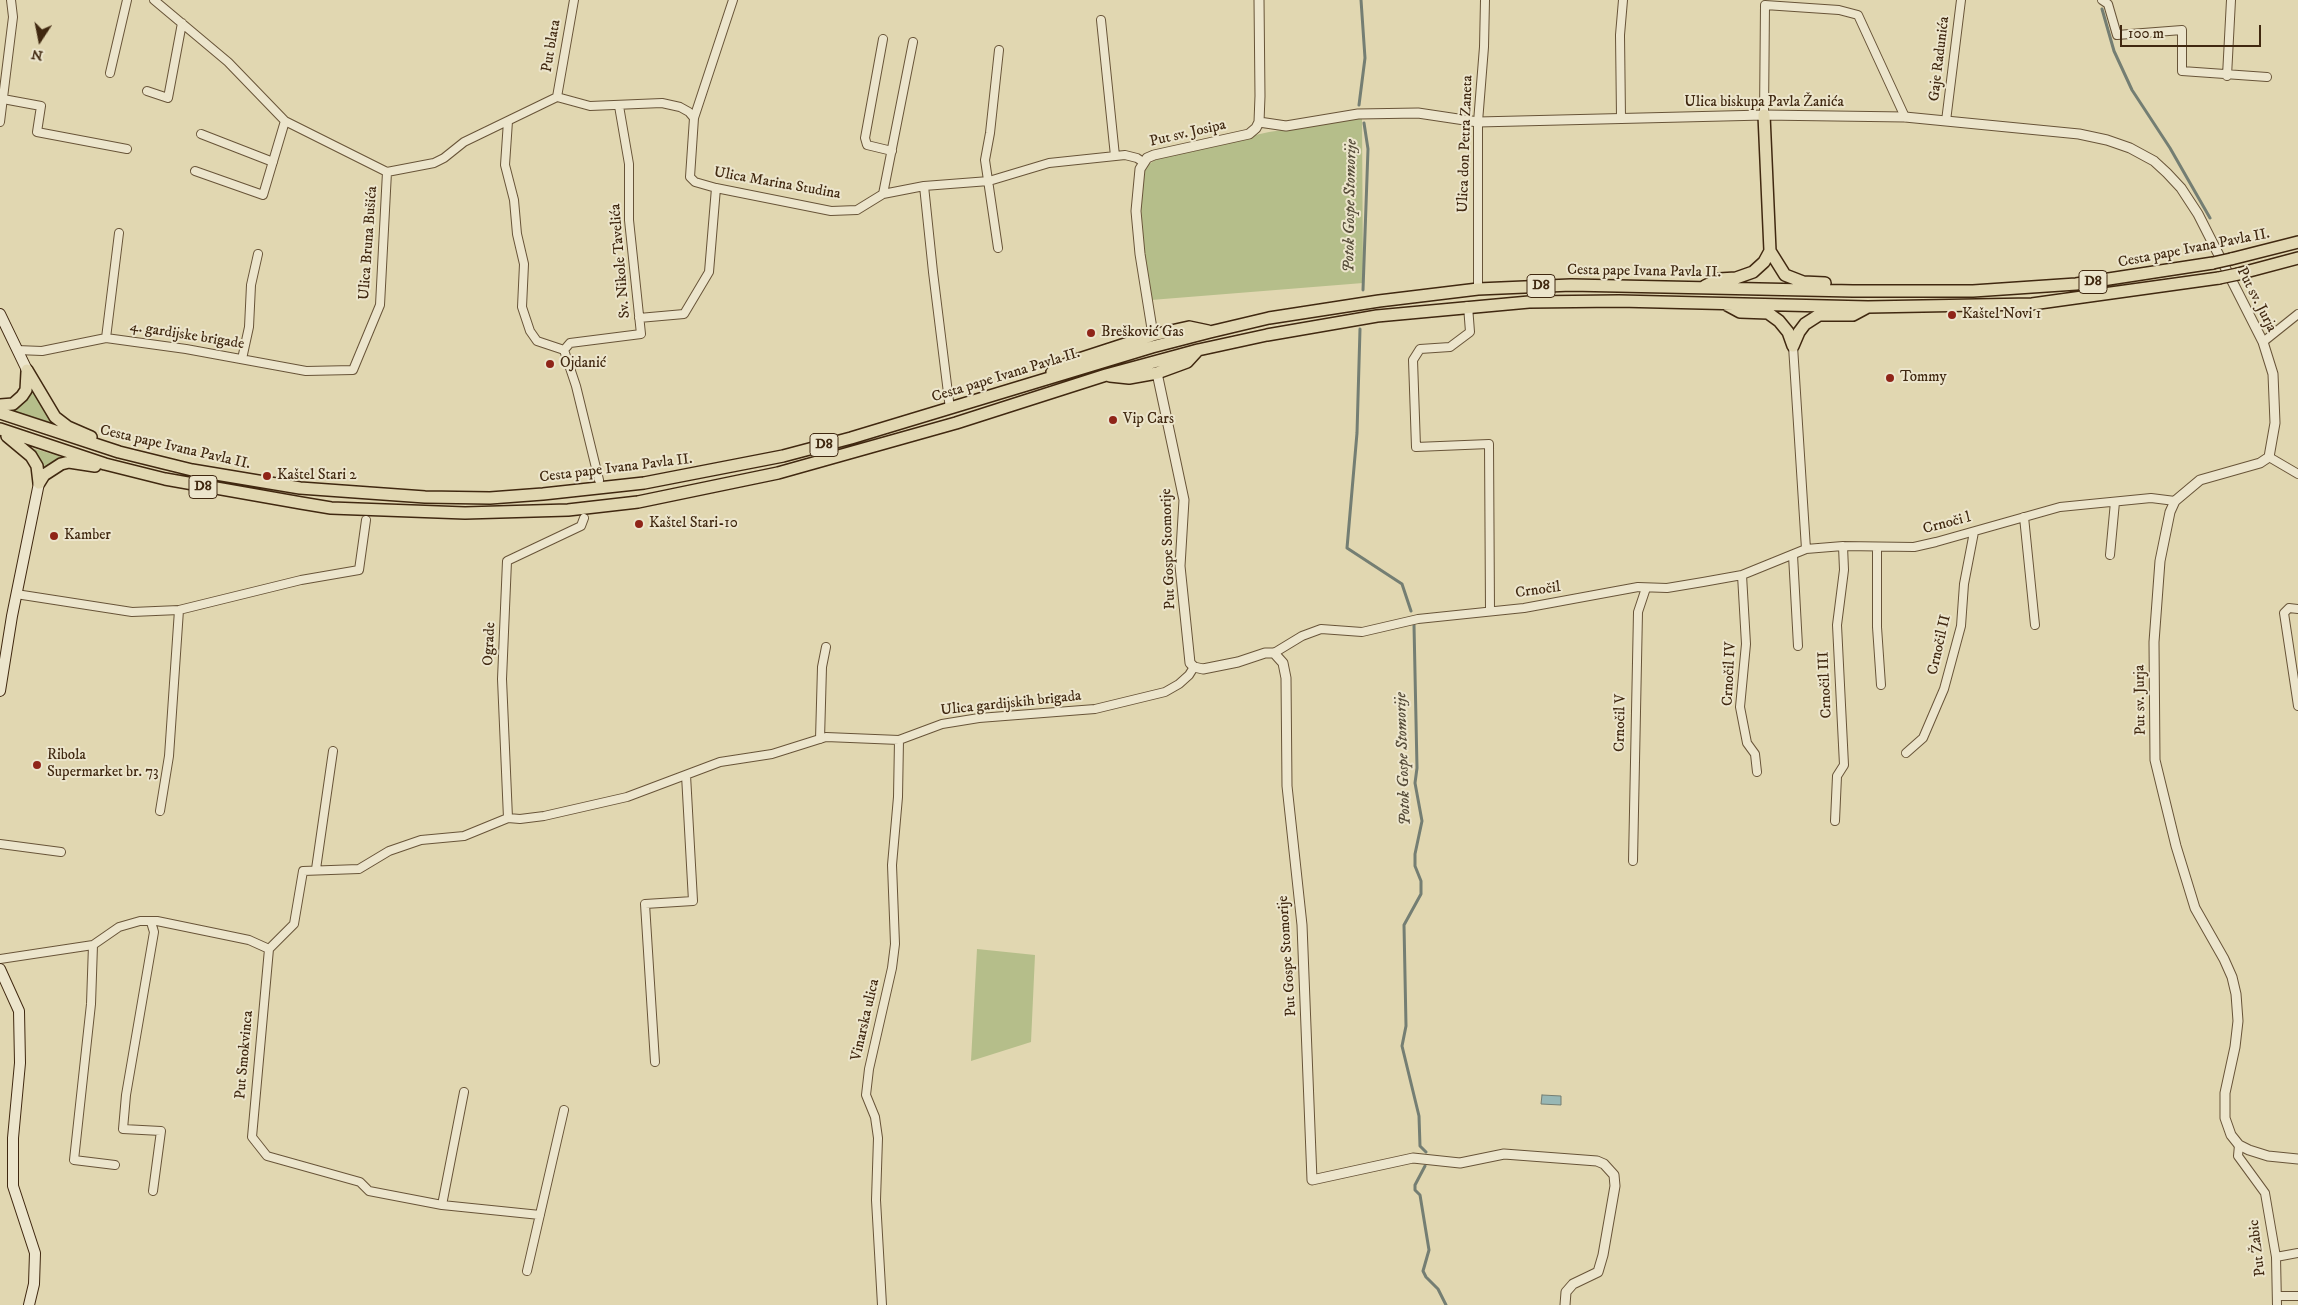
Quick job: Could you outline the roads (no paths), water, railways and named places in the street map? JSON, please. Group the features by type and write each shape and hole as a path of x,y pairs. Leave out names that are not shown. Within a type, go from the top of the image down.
{"main road":[{"path":"1764,115 1770,251 1785,275 1792,279 1841,284 1853,292"},
{"name":"Cesta pape Ivana Pavla II.","path":"0,413 119,452 192,470 300,488 366,494 490,498 600,489 714,471 851,438 1045,379 1210,332 1315,310 1478,289 1571,286 1704,287 1853,292 1973,291 2076,284 2214,258 2231,259 2298,242"},
{"path":"1704,287 1719,279 1736,278 1753,272 1764,262 1770,251"},
{"name":"Cesta pape Ivana Pavla II.","path":"0,429 106,464 165,479 228,492 331,508 465,513 568,510 646,500 778,473 956,423 1106,375 1198,350 1378,316 1468,306 1529,302 1723,303 1868,307 2032,304 2219,278 2298,258"},
{"path":"1723,303 1740,312 1768,313 1780,321 1788,332 1793,346"},
{"path":"1793,346 1805,324 1819,315 1853,314 1868,307"},
{"path":"0,314 27,370 60,422 119,452"},
{"path":"1045,379 1058,368 1070,362 1153,336 1189,327 1210,332"},
{"path":"1106,375 1129,378 1157,373 1187,362 1198,350"},
{"path":"0,405 13,404 22,396 28,382 27,370"},
{"path":"0,429 32,456 37,466 39,482 16,594 0,689"},
{"path":"39,482 44,475 61,464 106,464"},
{"path":"0,969 19,1010 20,1063 13,1138 13,1186 34,1252 34,1284 29,1305"}],"street":[{"path":"0,116 13,17 11,0"},
{"path":"110,73 128,0"},
{"name":"Ulica Bruna Bušića","path":"154,0 228,62 285,121 387,172 434,163 444,158 464,142 557,97"},
{"name":"Put blata","path":"557,97 574,0"},
{"path":"557,97 590,106 662,103 684,109 694,118 733,0"},
{"path":"1259,0 1259,122"},
{"name":"Ulica don Petra Zaneta","path":"1478,289 1478,122 1484,47 1485,0"},
{"path":"1621,117 1620,35 1623,0"},
{"name":"Gaje Radunića","path":"1946,121 1960,0"},
{"path":"2102,0 2108,4 2117,35 2182,30 2182,71 2227,76 2267,77"},
{"path":"2227,76 2231,0"},
{"path":"1764,115 1765,5 1839,10 1858,15 1906,118"},
{"path":"1101,20 1115,156"},
{"path":"148,91 168,98 182,24"},
{"path":"883,39 865,138 867,145 892,151"},
{"path":"883,194 913,42"},
{"path":"998,248 985,160 999,50"},
{"path":"3,99 41,106 36,132 127,149"},
{"name":"Sv. Nikole Tavelića","path":"564,350 570,343 641,334 628,220 629,164 619,106"},
{"name":"Ulica biskupa Pavla Žanića","path":"1259,122 1286,126 1358,114 1409,113 1478,122 1764,115 1906,118 2079,134 2107,140 2130,148 2154,161 2181,188 2198,214 2214,258"},
{"name":"Ulica Marina Studina","path":"694,118 690,177 695,182 831,211 857,210 883,194 924,186 989,181 1049,163 1115,156 1138,158 1143,162"},
{"path":"195,171 263,195 285,121"},
{"path":"508,121 505,165 514,200 516,234 524,264 522,306 530,331 537,341 564,350 576,386 599,480"},
{"name":"Put sv. Josipa","path":"1153,336 1140,254 1136,211 1140,169 1143,162 1154,155 1249,134 1256,128 1259,122"},
{"path":"201,134 273,162"},
{"name":"Ulica Bruna Bušića","path":"353,370 380,305 387,172"},
{"path":"924,186 950,408"},
{"path":"639,318 684,314 708,272 716,188"},
{"path":"106,338 119,233"},
{"path":"242,359 249,327 251,286 258,254"},
{"name":"Put sv. Jurja","path":"2214,258 2263,342 2273,374 2275,423 2269,457"},
{"path":"1468,306 1470,332 1450,347 1420,349 1413,360 1416,447 1489,444 1490,611"},
{"path":"2263,342 2298,314"},
{"name":"4. gardijske brigade","path":"16,350 42,352 106,338 306,371 353,370"},
{"path":"1793,346 1806,549"},
{"name":"Put Gospe Stomorije","path":"1157,373 1184,500 1180,566 1188,655 1194,667"},
{"path":"2175,501 2200,480 2260,463 2269,457 2298,474"},
{"name":"Crnoči l","path":"1806,549 1844,546 1914,547 2060,507 2151,498 2175,501"},
{"name":"Put sv. Jurja","path":"2175,501 2166,529 2159,570 2154,642 2156,760 2176,846 2195,908 2224,959 2232,977 2236,994 2238,1021 2235,1047 2225,1093 2225,1110 2231,1135 2239,1145"},
{"path":"2110,555 2115,502"},
{"path":"2024,517 2035,624"},
{"name":"Ograde","path":"508,818 502,679 507,561 581,526 584,518"},
{"path":"16,594 132,612 179,610 301,580 359,570 366,520"},
{"name":"Crnočil II","path":"1906,753 1923,738 1944,689 1961,626 1964,584 1974,532"},
{"name":"Crnočil III","path":"1835,821 1837,776 1844,765 1837,625 1844,570 1844,546"},
{"path":"1877,547 1876,627 1880,685"},
{"name":"Crnočil","path":"1274,653 1302,636 1321,630 1362,632 1418,619 1524,608 1646,588 1666,588 1742,575 1806,549"},
{"path":"1793,555 1798,646"},
{"name":"Crnočil IV","path":"1742,575 1746,644 1740,707 1747,743 1755,754 1757,772"},
{"name":"Crnočil V","path":"1633,862 1638,612 1646,588"},
{"path":"2298,609 2289,608 2284,613 2298,706"},
{"path":"160,811 168,756 179,610"},
{"path":"820,739 826,647"},
{"path":"1194,667 1203,669 1238,662 1265,653 1274,653"},
{"name":"Put Gospe Stomorije","path":"1274,653 1283,663 1286,678 1287,786 1302,925 1312,1180 1413,1158 1460,1164 1504,1154 1597,1161 1604,1164 1614,1175 1615,1186 1603,1255 1598,1272 1573,1284 1566,1292 1565,1305"},
{"name":"Ulica gardijskih brigada","path":"316,869 359,869 389,850 421,840 464,836 508,818 544,816 627,797 720,762 772,754 826,737 900,740 942,724 979,718 1095,709 1164,692 1179,684 1189,675 1194,667"},
{"name":"Vinarska ulica","path":"882,1305 876,1200 878,1138 875,1117 866,1095 868,1069 892,968 894,944 892,865 898,797 900,740"},
{"path":"0,959 93,945 119,927 140,921 157,921 249,940 269,948 294,924 303,871 316,869 334,751"},
{"path":"654,1062 645,904 693,900 686,774"},
{"path":"0,844 61,852"},
{"path":"150,922 154,932 126,1095 123,1129 161,1131 153,1191"},
{"path":"93,945 91,1004 74,1160 115,1165"},
{"name":"Put Smokvinca","path":"269,948 252,1138 267,1156 360,1182 370,1191 442,1204 540,1215"},
{"path":"442,1204 464,1092"},
{"path":"527,1271 564,1110"},
{"path":"2239,1145 2268,1156 2298,1159"},
{"name":"Put Žabic","path":"2239,1145 2238,1156 2265,1193 2276,1257 2277,1305"},
{"path":"2276,1257 2298,1253"},
{"name":"Put Žabic","path":"2277,1296 2298,1296"}],"water":[{"path":"1542,1095 1561,1096 1561,1105 1541,1104"}],"waterway":[{"name":"Potok Gospe Stomorije","path":"1359,105 1365,58 1361,0"},
{"path":"2102,9 2114,51 2132,90 2170,148 2210,218"},
{"name":"Potok Gospe Stomorije","path":"1363,290 1368,149 1364,123"},
{"name":"Potok Gospe Stomorije","path":"1360,329 1357,433 1347,548 1402,584 1411,611"},
{"name":"Potok Gospe Stomorije","path":"1414,625 1417,768 1415,783 1422,821 1415,854 1415,866 1421,881 1421,894 1404,925 1406,1026 1402,1046 1419,1116 1420,1146 1426,1152"},
{"name":"Potok Gospe Stomorije","path":"1425,1166 1415,1185 1415,1190 1420,1195 1429,1250 1423,1271 1426,1277 1438,1289 1446,1305"}],"place":[{"name":"Kaštel Novi 1","path":"1952,315"},
{"name":"Brešković Gas","path":"1091,333"},
{"name":"Ojdanić","path":"550,364"},
{"name":"Tommy","path":"1890,378"},
{"name":"Vip Cars","path":"1113,420"},
{"name":"Kaštel Stari 2","path":"267,476"},
{"name":"Kaštel Stari-10","path":"639,524"},
{"name":"Kamber","path":"54,536"},
{"name":"Ribola Supermarket br. 73","path":"37,765"}]}
